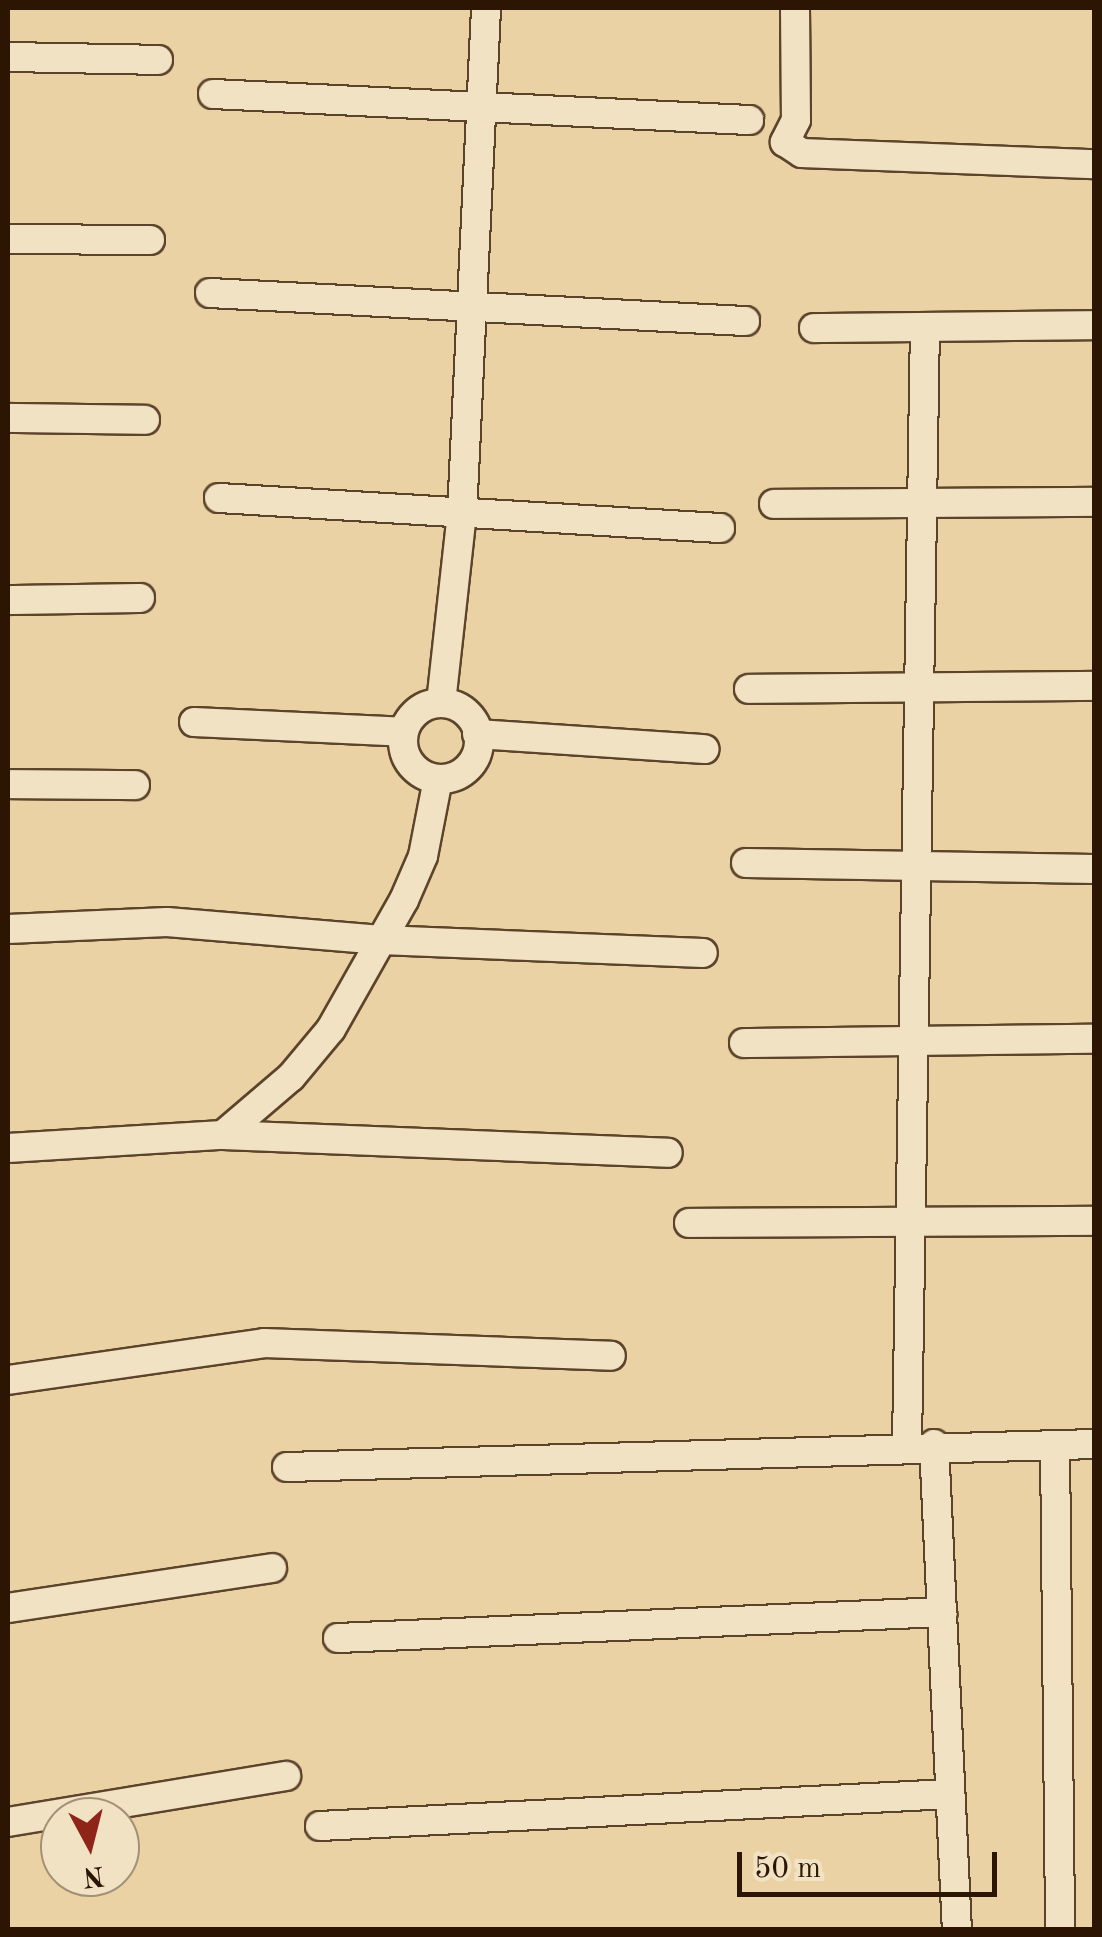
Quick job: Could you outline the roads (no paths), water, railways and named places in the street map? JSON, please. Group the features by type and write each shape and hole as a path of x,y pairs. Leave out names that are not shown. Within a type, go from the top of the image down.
{"street":[{"path":"441,703 462,514 486,8"},
{"path":"795,8 796,120 785,142 802,153 1094,164"},
{"path":"8,57 158,60"},
{"path":"214,94 480,103 749,120"},
{"path":"8,239 150,240"},
{"path":"210,293 472,311 745,321"},
{"path":"814,328 1094,325"},
{"path":"925,327 910,1222 921,1444 942,1612 956,1930"},
{"path":"8,418 145,420"},
{"path":"218,498 720,528"},
{"path":"774,504 1094,502"},
{"path":"8,600 140,598"},
{"path":"749,689 1094,686"},
{"path":"441,703 466,713 478,734 474,761 454,777 438,779 410,764 404,732 411,718 441,703"},
{"path":"194,722 404,732"},
{"path":"478,734 706,750"},
{"path":"223,1135 291,1077 330,1029 381,940 422,856 438,779"},
{"path":"8,784 135,785"},
{"path":"746,863 1094,869"},
{"path":"8,929 168,922 381,940 703,953"},
{"path":"744,1044 1094,1039"},
{"path":"8,1148 223,1135 668,1153"},
{"path":"689,1223 1094,1221"},
{"path":"8,1380 264,1343 611,1356"},
{"path":"287,1467 921,1444 1094,1444"},
{"path":"1055,1445 1060,1930"},
{"path":"8,1608 272,1568"},
{"path":"338,1638 942,1612"},
{"path":"8,1822 286,1776"},
{"path":"320,1826 950,1794"}]}
